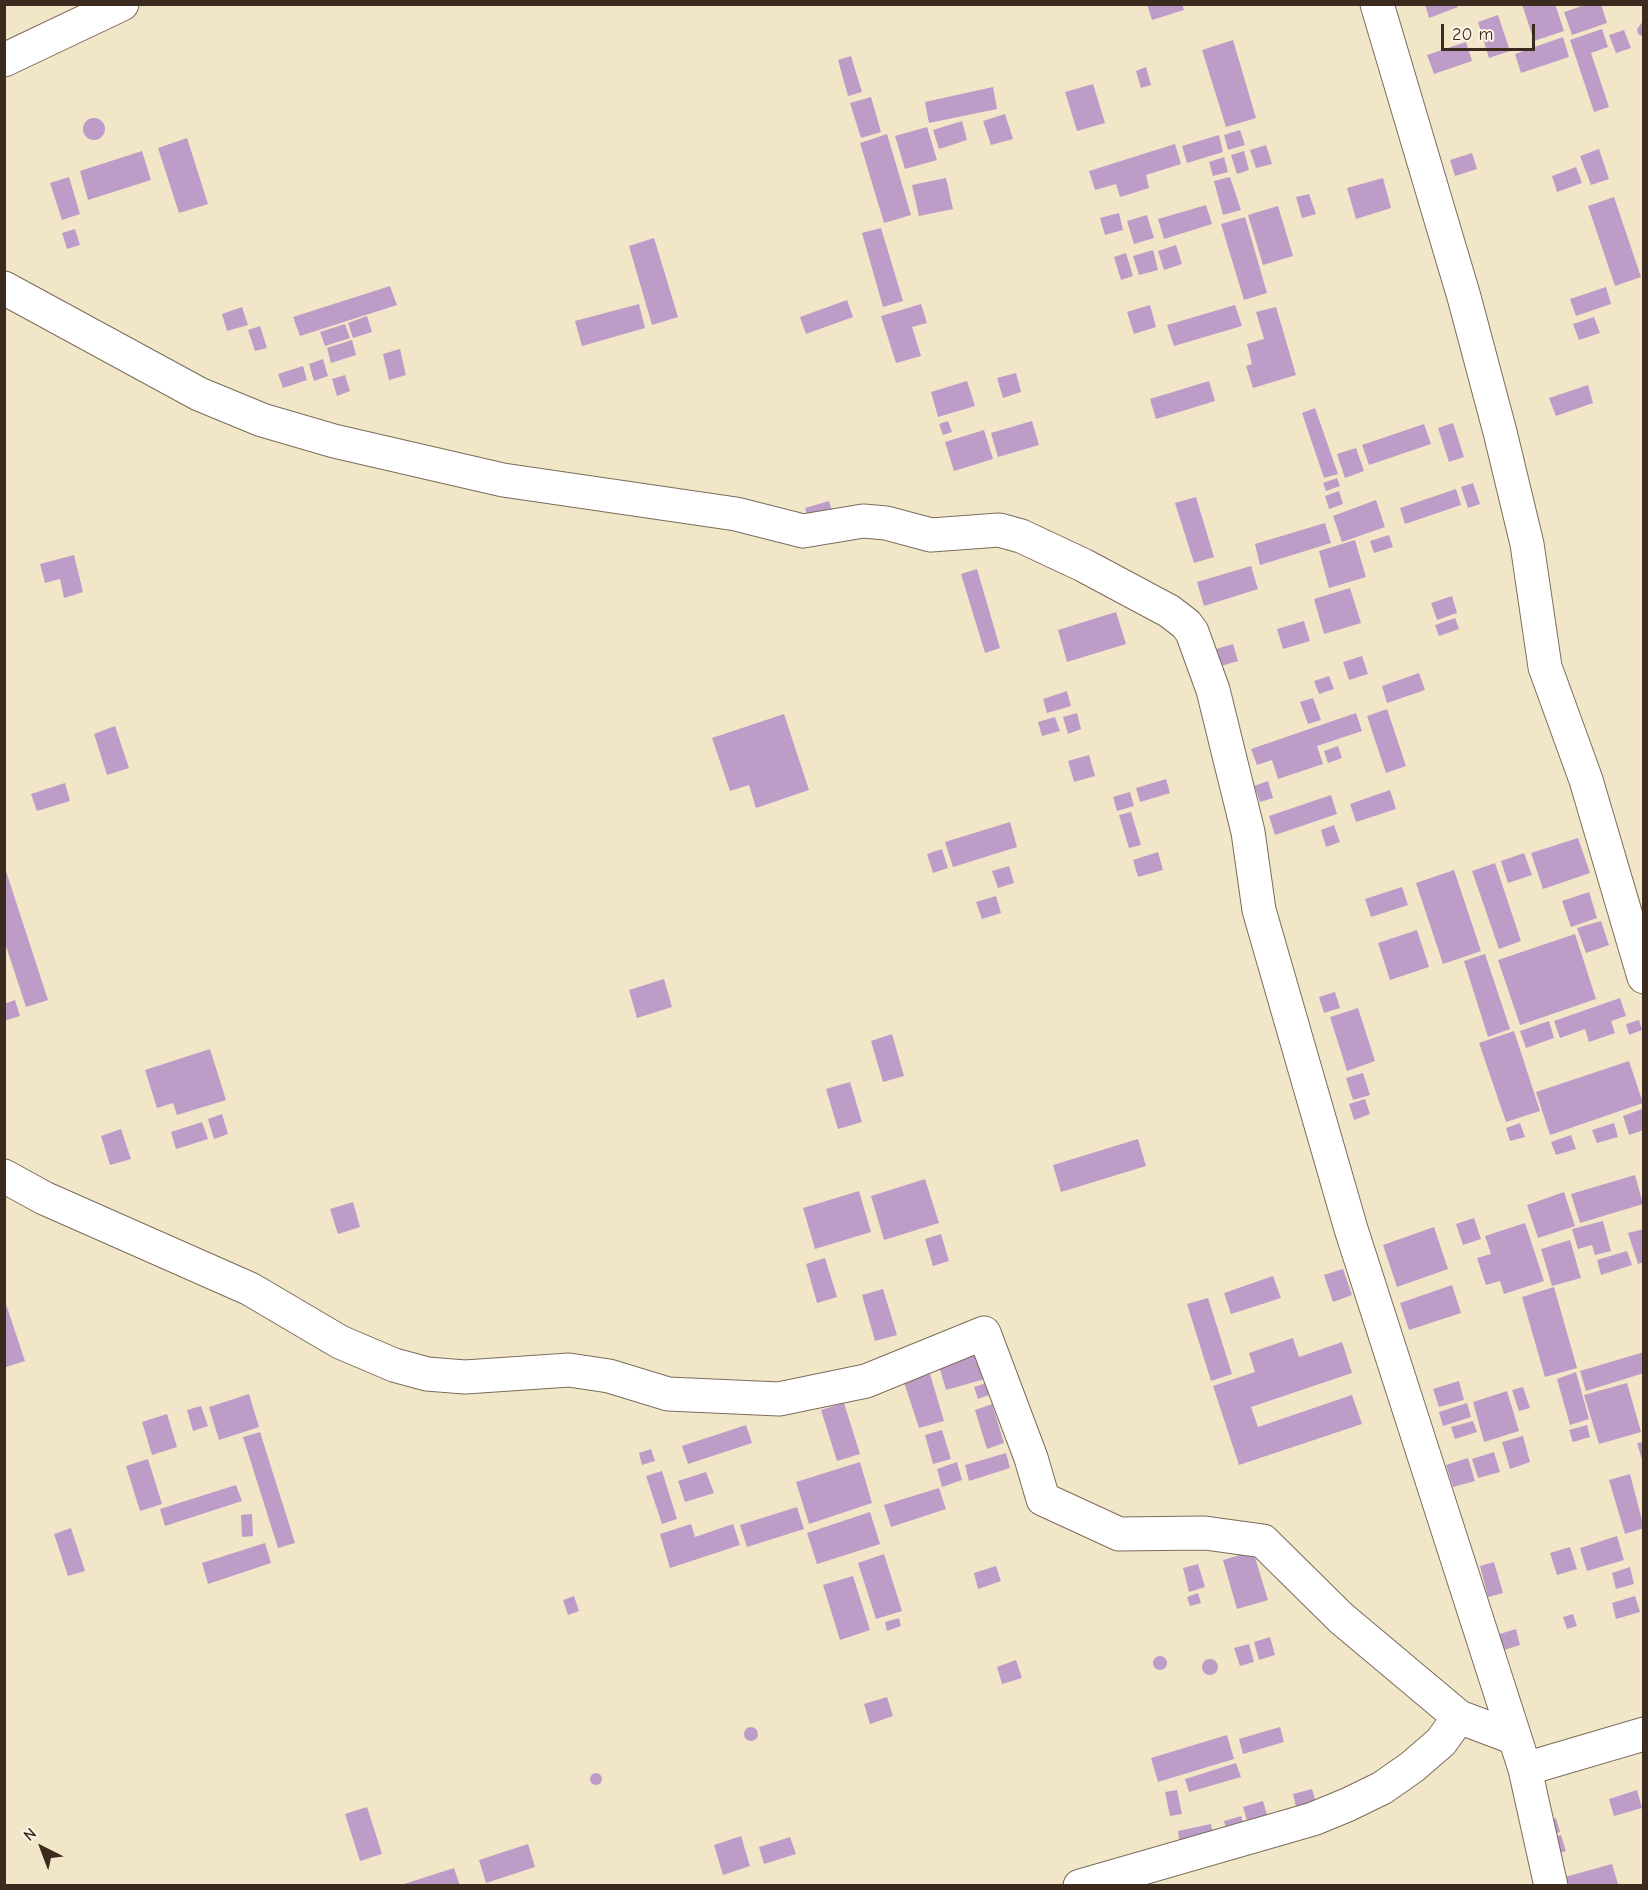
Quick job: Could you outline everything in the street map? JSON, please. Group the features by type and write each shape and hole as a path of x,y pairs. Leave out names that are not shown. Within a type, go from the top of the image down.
{"street":[{"path":"1377,4 1464,297 1500,432 1527,544 1545,667 1586,780 1644,977"},
{"path":"4,60 119,5"},
{"path":"4,288 199,394 262,420 334,441 503,480 736,514 803,531 863,521 886,523 931,535 999,530 1021,536 1083,565 1169,611 1186,624 1192,632 1213,690 1248,832 1258,910 1351,1229 1525,1769 1551,1886"},
{"path":"4,1176 44,1198 250,1290 340,1342 394,1365 427,1374 465,1377 569,1370 609,1376 668,1394 779,1399 866,1381 984,1333 1031,1458 1043,1499 1119,1534 1205,1533 1263,1541 1341,1618 1459,1717 1515,1738"},
{"path":"1080,1886 1313,1819 1347,1805 1382,1788 1412,1767 1441,1742 1459,1717"},
{"path":"1525,1769 1644,1734"}],"building":[{"path":"1147,4 1182,4 1184,10 1152,20"},
{"path":"1425,4 1457,4 1458,7 1429,18"},
{"path":"1522,4 1555,4 1564,31 1534,41"},
{"path":"1588,4 1601,4 1607,23 1572,35 1564,12"},
{"path":"1498,15 1510,51 1489,58 1478,22"},
{"path":"1644,20 1644,37 1638,34 1637,29"},
{"path":"1602,29 1608,47 1591,53 1609,107 1594,112 1570,40"},
{"path":"1624,30 1631,48 1616,53 1609,35"},
{"path":"1563,37 1569,57 1521,73 1515,54"},
{"path":"1233,40 1256,118 1226,127 1202,50"},
{"path":"1466,42 1472,61 1434,74 1427,55"},
{"path":"851,56 862,92 848,96 838,60"},
{"path":"1146,67 1151,85 1141,88 1136,71"},
{"path":"1093,84 1105,123 1077,131 1065,92"},
{"path":"993,87 997,109 929,123 925,102"},
{"path":"871,97 881,132 861,138 850,103"},
{"path":"1005,114 1013,139 991,145 983,121"},
{"path":"94,118 102,121 105,129 102,137 94,140 86,137 83,129 86,121"},
{"path":"962,121 967,140 939,149 933,130"},
{"path":"927,127 937,160 905,169 895,136"},
{"path":"1240,130 1245,145 1228,150 1224,135"},
{"path":"887,134 911,215 884,223 860,143"},
{"path":"1219,135 1223,152 1187,163 1182,146"},
{"path":"187,138 208,204 179,213 158,148"},
{"path":"1175,144 1181,164 1146,175 1149,188 1120,197 1116,184 1095,190 1089,171"},
{"path":"1266,145 1272,164 1256,168 1250,150"},
{"path":"1599,149 1609,179 1591,185 1580,156"},
{"path":"142,151 151,180 88,200 80,171"},
{"path":"1244,151 1249,170 1237,174 1231,155"},
{"path":"1472,153 1477,169 1455,176 1450,160"},
{"path":"1224,157 1228,172 1213,176 1209,162"},
{"path":"1576,167 1582,183 1557,192 1552,176"},
{"path":"69,177 80,214 62,220 50,183"},
{"path":"1230,177 1241,210 1223,215 1214,181"},
{"path":"946,178 953,209 919,216 912,185"},
{"path":"1383,178 1391,208 1356,219 1347,188"},
{"path":"1309,194 1316,214 1302,218 1296,197"},
{"path":"1614,197 1641,277 1615,286 1588,206"},
{"path":"1206,205 1212,224 1164,239 1158,219"},
{"path":"1278,206 1293,256 1263,265 1248,215"},
{"path":"1119,213 1123,230 1105,235 1100,218"},
{"path":"1147,215 1154,238 1134,244 1127,221"},
{"path":"1245,217 1267,293 1244,300 1221,224"},
{"path":"881,228 903,301 883,307 862,233"},
{"path":"75,229 80,245 67,249 62,233"},
{"path":"654,238 678,317 652,325 629,246"},
{"path":"1176,245 1182,264 1164,270 1158,251"},
{"path":"1153,250 1158,270 1139,275 1133,256"},
{"path":"1126,253 1133,276 1121,280 1114,257"},
{"path":"390,286 397,305 300,336 293,317"},
{"path":"1606,287 1611,304 1576,316 1570,299"},
{"path":"847,300 853,317 806,334 800,317"},
{"path":"639,304 645,328 582,346 575,321"},
{"path":"921,304 927,323 912,327 921,356 896,363 881,316"},
{"path":"1150,305 1156,327 1134,334 1127,312"},
{"path":"1235,305 1242,326 1174,346 1167,325"},
{"path":"242,307 248,325 227,331 222,314"},
{"path":"1276,307 1296,375 1253,388 1246,366 1252,364 1247,344 1264,339 1256,312"},
{"path":"367,316 372,332 353,338 348,323"},
{"path":"1594,317 1600,333 1579,340 1573,324"},
{"path":"345,324 350,338 325,346 320,332"},
{"path":"260,326 267,348 255,351 248,330"},
{"path":"352,340 356,355 331,363 327,348"},
{"path":"400,349 406,375 389,380 383,354"},
{"path":"323,359 328,376 314,381 309,364"},
{"path":"303,366 307,380 283,388 278,374"},
{"path":"1016,373 1021,392 1003,398 997,378"},
{"path":"345,375 350,391 337,396 332,379"},
{"path":"967,381 975,406 938,417 931,392"},
{"path":"1209,381 1215,401 1156,419 1150,399"},
{"path":"1588,385 1593,403 1556,416 1549,398"},
{"path":"1315,408 1338,474 1324,478 1302,413"},
{"path":"948,421 952,432 943,435 939,424"},
{"path":"1032,421 1039,445 998,457 991,433"},
{"path":"1453,423 1464,457 1449,462 1438,428"},
{"path":"1424,424 1431,444 1369,465 1362,445"},
{"path":"984,430 993,459 954,471 945,442"},
{"path":"1356,448 1364,471 1345,478 1337,454"},
{"path":"1337,478 1340,486 1326,491 1323,483"},
{"path":"1473,483 1480,504 1468,508 1461,487"},
{"path":"1456,489 1461,505 1405,524 1400,508"},
{"path":"1339,491 1343,504 1329,509 1325,496"},
{"path":"1196,497 1214,557 1194,563 1175,503"},
{"path":"1376,500 1385,527 1342,542 1333,516"},
{"path":"829,501 834,517 810,524 805,508"},
{"path":"1325,523 1331,543 1260,565 1255,544"},
{"path":"1389,535 1393,547 1374,553 1370,541"},
{"path":"1355,540 1366,577 1329,588 1319,551"},
{"path":"74,555 83,592 64,598 60,579 45,583 40,564"},
{"path":"1251,566 1258,589 1204,606 1197,582"},
{"path":"977,569 1000,648 985,653 961,574"},
{"path":"1350,588 1361,623 1324,634 1314,599"},
{"path":"1452,596 1457,613 1437,620 1431,603"},
{"path":"1116,612 1126,644 1067,662 1058,630"},
{"path":"1455,618 1459,629 1439,636 1435,625"},
{"path":"1304,621 1310,641 1283,649 1277,629"},
{"path":"1233,644 1238,661 1211,669 1206,652"},
{"path":"1362,656 1368,674 1349,680 1343,662"},
{"path":"1419,673 1425,690 1387,703 1382,686"},
{"path":"1329,676 1334,689 1319,694 1314,681"},
{"path":"1067,691 1071,706 1047,713 1043,699"},
{"path":"1313,698 1321,720 1308,724 1300,702"},
{"path":"1387,709 1406,766 1386,773 1367,716"},
{"path":"1077,713 1081,729 1068,734 1063,717"},
{"path":"1356,713 1362,731 1317,746 1323,764 1278,779 1272,760 1257,765 1251,749"},
{"path":"784,714 809,790 756,808 749,785 730,791 712,738"},
{"path":"1055,717 1060,731 1042,736 1038,722"},
{"path":"115,726 129,768 107,775 94,734"},
{"path":"1338,746 1342,758 1328,763 1324,751"},
{"path":"1089,755 1095,776 1074,782 1068,761"},
{"path":"1166,779 1170,793 1140,802 1136,788"},
{"path":"1268,781 1273,798 1260,802 1254,786"},
{"path":"65,783 70,801 37,811 31,794"},
{"path":"1390,790 1396,809 1356,822 1350,804"},
{"path":"1130,792 1134,806 1117,811 1113,797"},
{"path":"1331,795 1337,814 1275,835 1269,816"},
{"path":"1131,812 1141,845 1129,848 1119,815"},
{"path":"1010,822 1017,847 953,867 945,842"},
{"path":"1334,825 1340,842 1326,847 1321,830"},
{"path":"1578,838 1590,873 1543,889 1531,853"},
{"path":"942,849 948,868 933,873 927,854"},
{"path":"1158,852 1163,870 1138,877 1133,860"},
{"path":"1524,853 1532,875 1508,883 1501,861"},
{"path":"1495,863 1521,941 1499,949 1472,871"},
{"path":"4,865 48,1000 26,1007 4,940"},
{"path":"1009,866 1014,883 998,888 992,871"},
{"path":"1454,870 1481,951 1443,964 1416,883"},
{"path":"1402,887 1408,905 1371,917 1365,899"},
{"path":"1589,892 1597,918 1571,927 1562,901"},
{"path":"996,896 1001,913 982,919 976,902"},
{"path":"1601,921 1609,945 1586,953 1577,928"},
{"path":"1417,930 1429,967 1390,980 1378,943"},
{"path":"1575,934 1596,999 1520,1025 1498,960"},
{"path":"1485,954 1510,1029 1488,1037 1464,961"},
{"path":"664,979 672,1007 637,1018 629,990"},
{"path":"1335,992 1340,1008 1324,1013 1319,997"},
{"path":"1620,998 1626,1016 1611,1021 1615,1033 1589,1042 1585,1029 1560,1038 1554,1021"},
{"path":"15,1000 20,1016 4,1021 4,1004"},
{"path":"1358,1008 1375,1061 1347,1071 1330,1017"},
{"path":"1639,1020 1642,1030 1629,1035 1626,1024"},
{"path":"1549,1021 1554,1038 1526,1048 1520,1031"},
{"path":"1514,1031 1540,1111 1506,1122 1479,1043"},
{"path":"892,1034 904,1076 883,1082 871,1041"},
{"path":"210,1049 226,1100 177,1115 173,1103 157,1108 145,1070"},
{"path":"1629,1061 1643,1103 1550,1135 1536,1092"},
{"path":"1363,1073 1370,1095 1353,1100 1346,1078"},
{"path":"850,1082 862,1122 838,1129 826,1089"},
{"path":"1365,1099 1370,1114 1354,1120 1349,1104"},
{"path":"1642,1109 1644,1130 1629,1135 1623,1116"},
{"path":"222,1114 228,1134 214,1139 208,1119"},
{"path":"202,1122 208,1139 176,1149 171,1132"},
{"path":"1520,1123 1525,1137 1510,1141 1506,1128"},
{"path":"1614,1123 1618,1137 1597,1143 1592,1130"},
{"path":"121,1129 131,1159 110,1165 101,1136"},
{"path":"1571,1135 1576,1149 1556,1155 1551,1142"},
{"path":"1138,1139 1146,1166 1061,1192 1053,1165"},
{"path":"1635,1175 1643,1204 1580,1223 1571,1194"},
{"path":"925,1179 939,1223 884,1240 871,1196"},
{"path":"859,1191 871,1232 815,1249 803,1208"},
{"path":"1564,1192 1575,1226 1538,1238 1527,1205"},
{"path":"353,1202 360,1227 338,1234 330,1209"},
{"path":"1474,1218 1481,1239 1463,1245 1456,1224"},
{"path":"1603,1221 1611,1251 1595,1255 1592,1245 1578,1249 1572,1229"},
{"path":"1525,1223 1544,1281 1504,1294 1500,1281 1486,1285 1477,1258 1491,1254 1485,1236"},
{"path":"1434,1227 1448,1269 1397,1287 1383,1245"},
{"path":"1644,1229 1644,1262 1638,1264 1628,1233"},
{"path":"941,1234 949,1261 933,1266 925,1239"},
{"path":"1570,1240 1581,1278 1552,1286 1541,1249"},
{"path":"1627,1251 1632,1265 1601,1275 1597,1260"},
{"path":"825,1258 837,1297 817,1303 806,1264"},
{"path":"1343,1269 1352,1295 1333,1302 1324,1275"},
{"path":"1273,1276 1281,1298 1231,1314 1224,1293"},
{"path":"1452,1285 1461,1313 1409,1330 1400,1303"},
{"path":"1554,1287 1577,1368 1545,1377 1522,1297"},
{"path":"883,1289 897,1335 875,1341 862,1295"},
{"path":"4,1298 25,1361 6,1367 4,1363"},
{"path":"1208,1298 1232,1374 1211,1381 1187,1304"},
{"path":"1293,1338 1299,1357 1342,1342 1352,1373 1251,1407 1258,1427 1352,1395 1362,1424 1239,1465 1213,1386 1255,1372 1249,1353"},
{"path":"1644,1352 1644,1373 1586,1391 1580,1371"},
{"path":"977,1354 985,1379 946,1390 939,1366"},
{"path":"1576,1372 1589,1419 1570,1425 1557,1379"},
{"path":"930,1374 944,1421 919,1428 904,1382"},
{"path":"1459,1381 1464,1400 1439,1407 1433,1389"},
{"path":"986,1383 989,1395 978,1399 974,1387"},
{"path":"1627,1383 1641,1432 1599,1444 1584,1395"},
{"path":"1523,1387 1530,1408 1519,1411 1512,1390"},
{"path":"1507,1391 1519,1431 1484,1442 1473,1402"},
{"path":"249,1394 259,1427 219,1440 209,1407"},
{"path":"844,1403 860,1454 837,1461 821,1410"},
{"path":"1467,1403 1471,1417 1443,1426 1439,1412"},
{"path":"992,1404 1004,1443 987,1449 975,1410"},
{"path":"201,1406 208,1426 193,1431 187,1410"},
{"path":"167,1414 177,1447 152,1455 142,1422"},
{"path":"1473,1421 1477,1432 1455,1439 1451,1427"},
{"path":"746,1425 752,1443 688,1464 682,1446"},
{"path":"1587,1425 1590,1437 1573,1442 1569,1430"},
{"path":"942,1430 951,1459 933,1464 925,1435"},
{"path":"260,1432 295,1543 278,1548 243,1437"},
{"path":"1523,1436 1530,1462 1510,1469 1502,1442"},
{"path":"1644,1442 1644,1463 1643,1463 1637,1443"},
{"path":"651,1449 655,1461 642,1465 639,1453"},
{"path":"1494,1452 1500,1472 1478,1478 1472,1459"},
{"path":"1006,1453 1010,1468 969,1481 965,1465"},
{"path":"1468,1458 1475,1481 1453,1487 1446,1465"},
{"path":"148,1459 162,1504 140,1511 126,1466"},
{"path":"860,1462 872,1503 809,1524 796,1482"},
{"path":"957,1462 962,1480 942,1487 937,1469"},
{"path":"662,1471 677,1519 662,1524 646,1476"},
{"path":"706,1472 714,1493 685,1502 678,1481"},
{"path":"1630,1474 1644,1528 1625,1534 1609,1480"},
{"path":"236,1485 242,1501 165,1526 160,1509"},
{"path":"939,1488 946,1509 891,1527 884,1505"},
{"path":"797,1507 804,1529 747,1547 740,1525"},
{"path":"870,1512 880,1544 817,1564 807,1533"},
{"path":"252,1514 253,1536 242,1537 241,1515"},
{"path":"691,1524 695,1537 733,1524 740,1545 670,1568 660,1534"},
{"path":"71,1528 85,1571 68,1576 54,1534"},
{"path":"1617,1536 1624,1560 1587,1571 1580,1548"},
{"path":"265,1543 271,1563 208,1584 202,1563"},
{"path":"1570,1547 1577,1569 1557,1575 1550,1553"},
{"path":"1253,1551 1268,1600 1237,1609 1223,1560"},
{"path":"884,1554 902,1611 876,1619 858,1563"},
{"path":"1494,1562 1503,1593 1488,1597 1480,1566"},
{"path":"1198,1564 1205,1587 1189,1592 1183,1568"},
{"path":"996,1566 1001,1581 978,1589 974,1573"},
{"path":"1630,1567 1634,1584 1616,1589 1612,1573"},
{"path":"853,1576 870,1630 840,1640 823,1585"},
{"path":"1198,1593 1201,1603 1190,1606 1187,1597"},
{"path":"574,1596 579,1611 568,1615 563,1600"},
{"path":"1635,1596 1640,1612 1616,1619 1612,1603"},
{"path":"1573,1614 1577,1626 1567,1629 1563,1617"},
{"path":"899,1618 901,1626 887,1631 885,1622"},
{"path":"1516,1629 1520,1645 1498,1652 1493,1636"},
{"path":"1270,1637 1275,1655 1259,1660 1254,1642"},
{"path":"1249,1644 1254,1662 1240,1666 1234,1648"},
{"path":"1157,1656 1163,1656 1167,1663 1163,1670 1157,1670 1153,1666 1153,1660"},
{"path":"1210,1659 1218,1667 1210,1675 1202,1667"},
{"path":"1016,1660 1022,1678 1002,1684 997,1667"},
{"path":"887,1697 893,1716 870,1724 864,1704"},
{"path":"748,1727 754,1727 758,1734 754,1741 748,1741 744,1737 744,1731"},
{"path":"1280,1727 1284,1742 1243,1754 1239,1739"},
{"path":"1227,1735 1234,1759 1158,1782 1151,1758"},
{"path":"1236,1763 1241,1777 1189,1792 1185,1779"},
{"path":"598,1773 602,1779 598,1785 594,1785 590,1777"},
{"path":"1312,1789 1318,1809 1298,1815 1293,1794"},
{"path":"1177,1790 1182,1814 1170,1816 1165,1792"},
{"path":"1637,1790 1642,1808 1614,1816 1609,1799"},
{"path":"1263,1801 1270,1825 1250,1831 1243,1807"},
{"path":"367,1807 382,1854 360,1861 345,1814"},
{"path":"1241,1816 1246,1832 1229,1837 1224,1821"},
{"path":"1556,1818 1560,1832 1546,1836 1541,1822"},
{"path":"1211,1824 1214,1838 1180,1844 1178,1831"},
{"path":"1561,1835 1566,1851 1551,1856 1547,1839"},
{"path":"741,1836 750,1866 723,1875 714,1845"},
{"path":"790,1837 796,1854 764,1864 759,1847"},
{"path":"528,1844 535,1867 486,1883 479,1860"},
{"path":"1612,1864 1618,1884 1563,1886 1561,1878"},
{"path":"454,1868 460,1886 401,1886 401,1885"}]}
